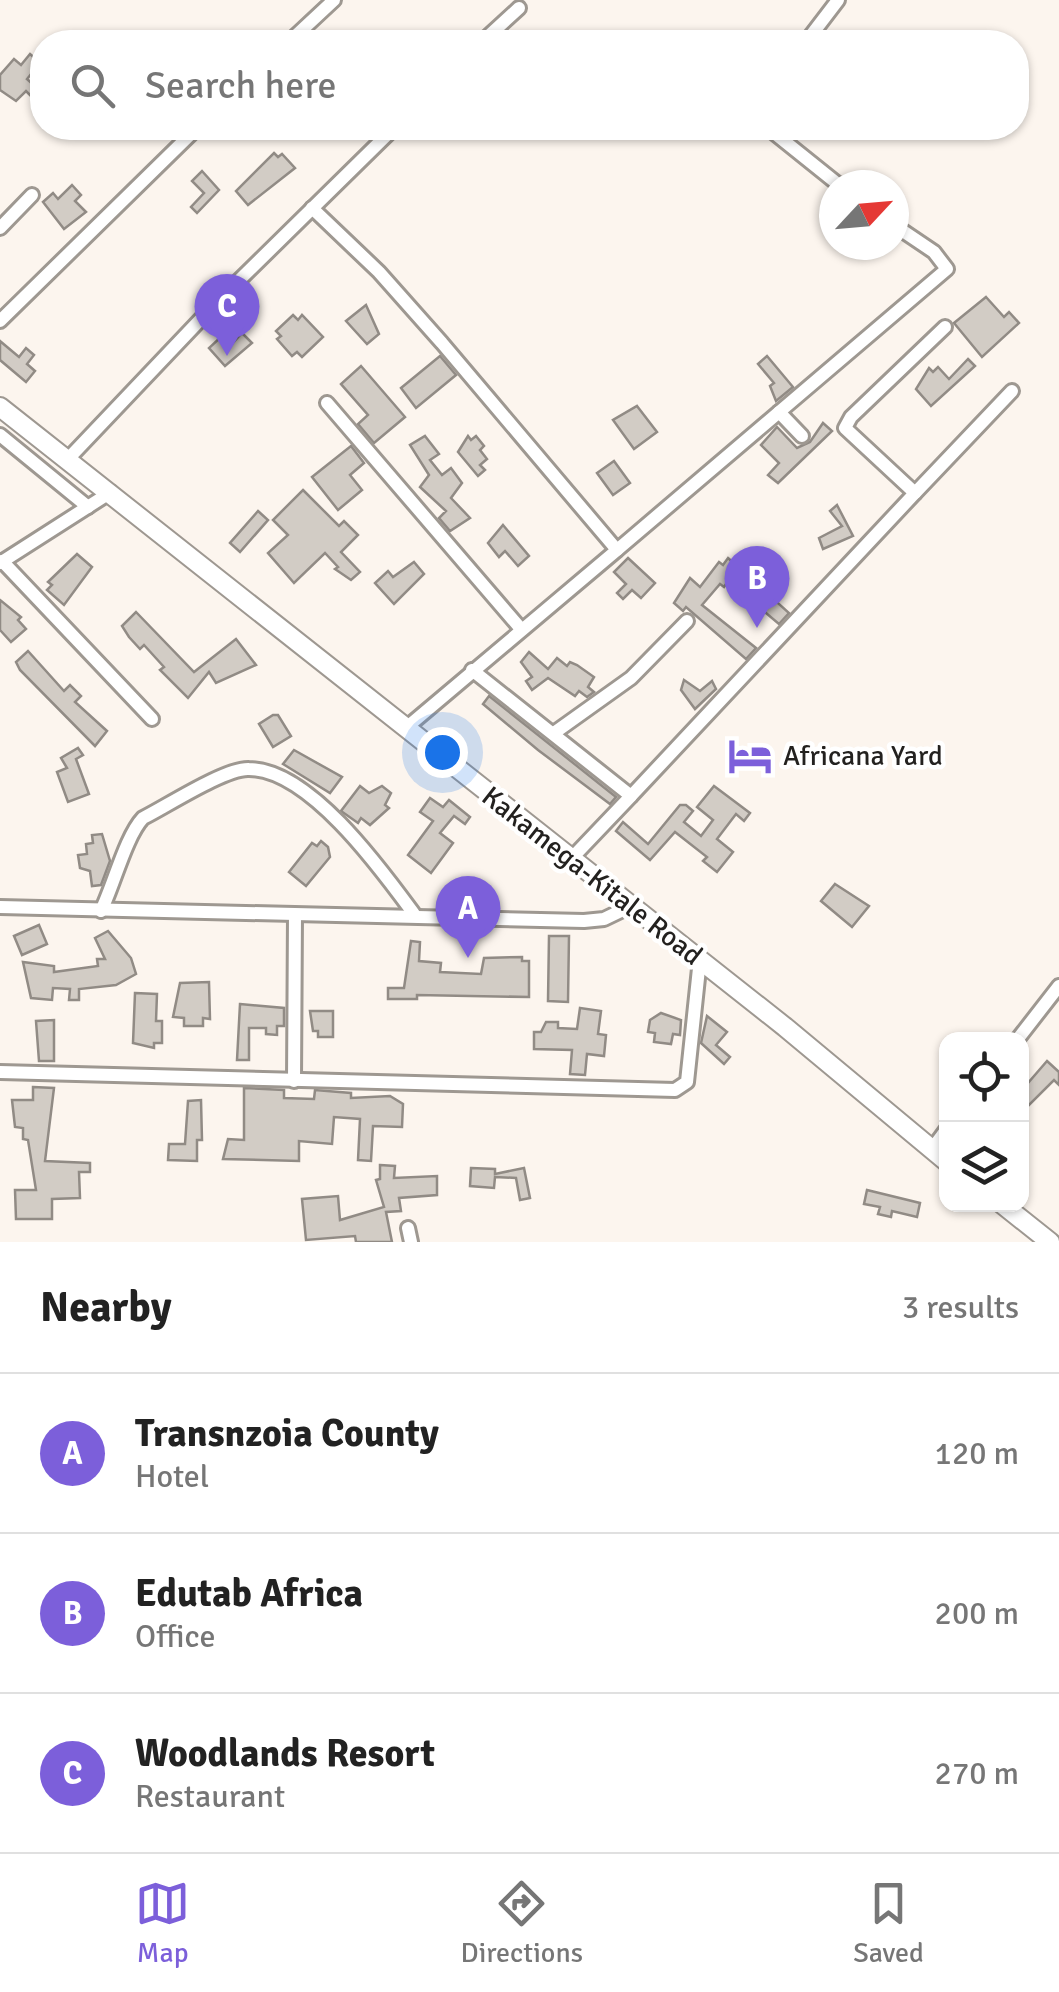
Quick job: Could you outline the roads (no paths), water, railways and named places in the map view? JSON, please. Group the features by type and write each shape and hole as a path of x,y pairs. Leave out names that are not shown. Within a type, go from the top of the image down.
{"highway":[{"name":"Kakamega-Kitale Road","path":"0,406 700,959 939,1155"},
{"path":"1012,1212 1050,1242"}],"street":[{"path":"301,30 334,0"},
{"path":"815,30 838,0"},
{"path":"495,30 518,8"},
{"path":"0,321 185,140"},
{"path":"68,459 382,140"},
{"path":"783,140 820,170"},
{"path":"0,228 32,194"},
{"path":"312,208 442,343 617,550"},
{"path":"406,728 947,269 934,252 909,235"},
{"path":"916,493 845,428 851,416 945,327"},
{"path":"571,858 1012,392"},
{"path":"327,403 521,629"},
{"path":"779,412 802,436"},
{"path":"0,435 88,507"},
{"path":"111,492 1,562 152,719"},
{"path":"554,733 631,678 687,621"},
{"path":"472,670 631,796"},
{"path":"102,910 121,871 131,831 143,818 248,768 280,776 339,820 414,914"},
{"path":"0,907 584,921 604,919 631,906"},
{"path":"294,1081 295,915"},
{"path":"0,1072 681,1089 687,1082 700,959"},
{"path":"1023,1032 1059,986"}],"place":[{"name":"Woodlands Resort","path":"227,356"},
{"name":"Edutab Africa","path":"757,628"},
{"name":"Africana Yard","path":"750,756"},
{"name":"Transnzoia County","path":"468,958"}]}
